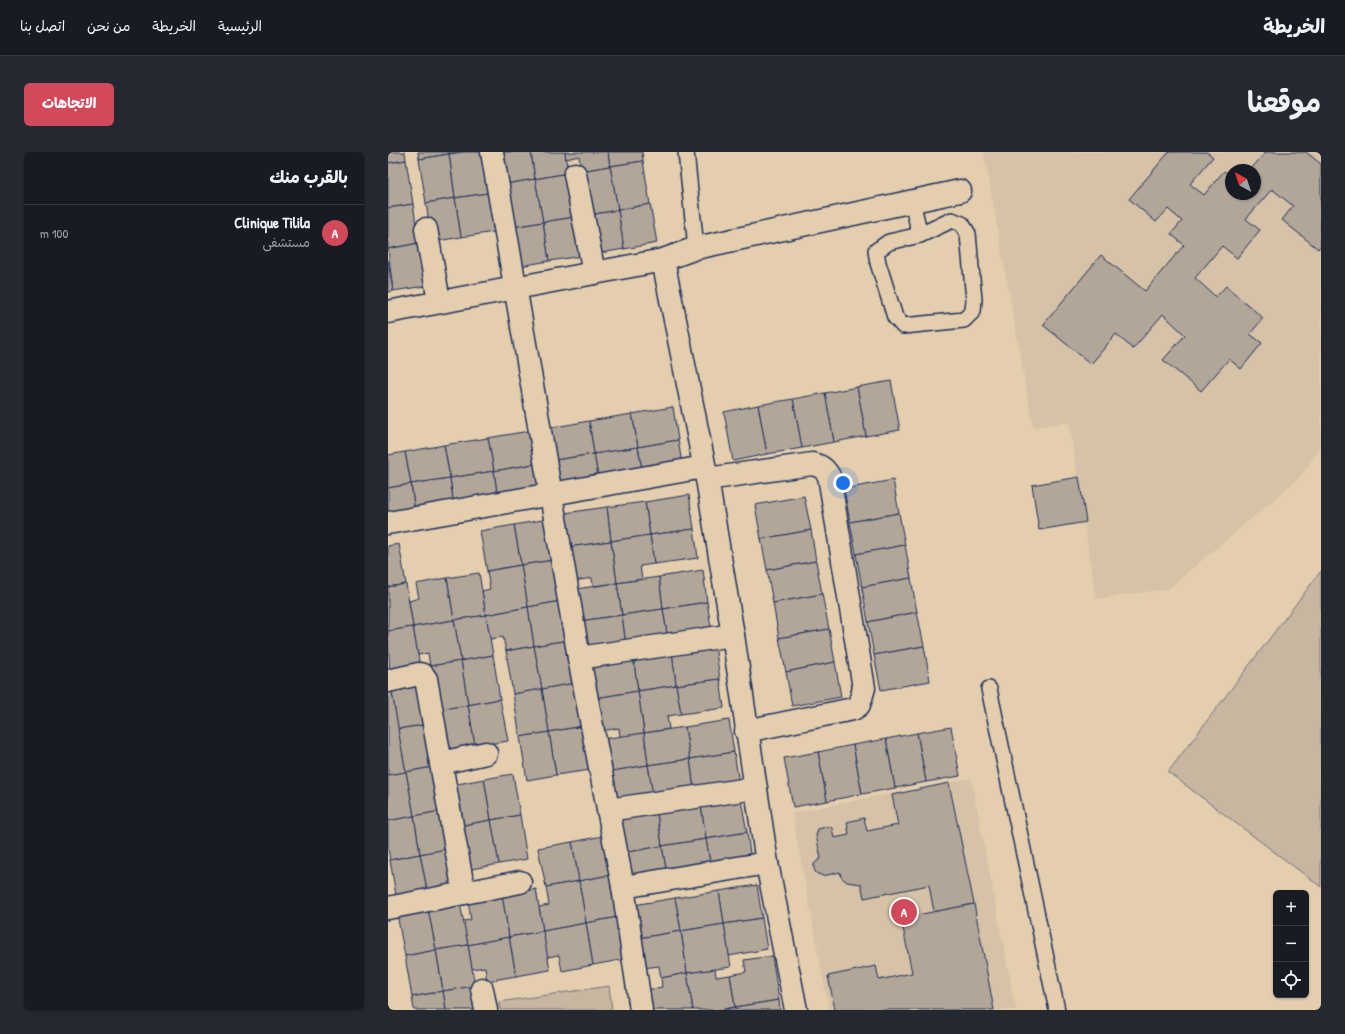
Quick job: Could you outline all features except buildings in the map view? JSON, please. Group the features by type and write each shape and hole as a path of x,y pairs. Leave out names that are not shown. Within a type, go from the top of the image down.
{"street":[{"path":"492,152 579,658 623,887 641,1010"},
{"path":"575,174 594,273"},
{"path":"388,312 663,260 696,248 960,191"},
{"path":"426,229 440,301"},
{"path":"663,260 705,473 733,635 746,731 767,863 796,1010"},
{"path":"388,523 551,495 705,473 812,464 821,466 826,470 829,476 864,688 859,705 853,709 746,731"},
{"path":"579,658 733,635"},
{"path":"388,680 419,674 423,675 426,679 464,892"},
{"path":"441,763 486,753"},
{"path":"608,810 756,788"},
{"path":"623,887 767,863"},
{"path":"388,908 520,882"}],"lane":[{"path":"686,152 696,248"},
{"path":"912,201 920,235"},
{"path":"952,220 962,224 968,234 974,300 973,311 964,320 911,327 903,326 895,317 876,251 889,242 920,235 952,220"},
{"path":"989,689 1057,1010"}],"shaded area":[{"path":"984,152 1321,152 1321,447 1300,477 1168,589 1096,599 1069,422 1033,427"},
{"path":"1321,571 1321,887 1168,772"},
{"path":"971,778 1016,1010 829,1010 792,813"},
{"path":"609,986 612,1010 500,1010 499,1002"}],"place":[{"name":"Clinique Tilila","path":"904,912"}]}
